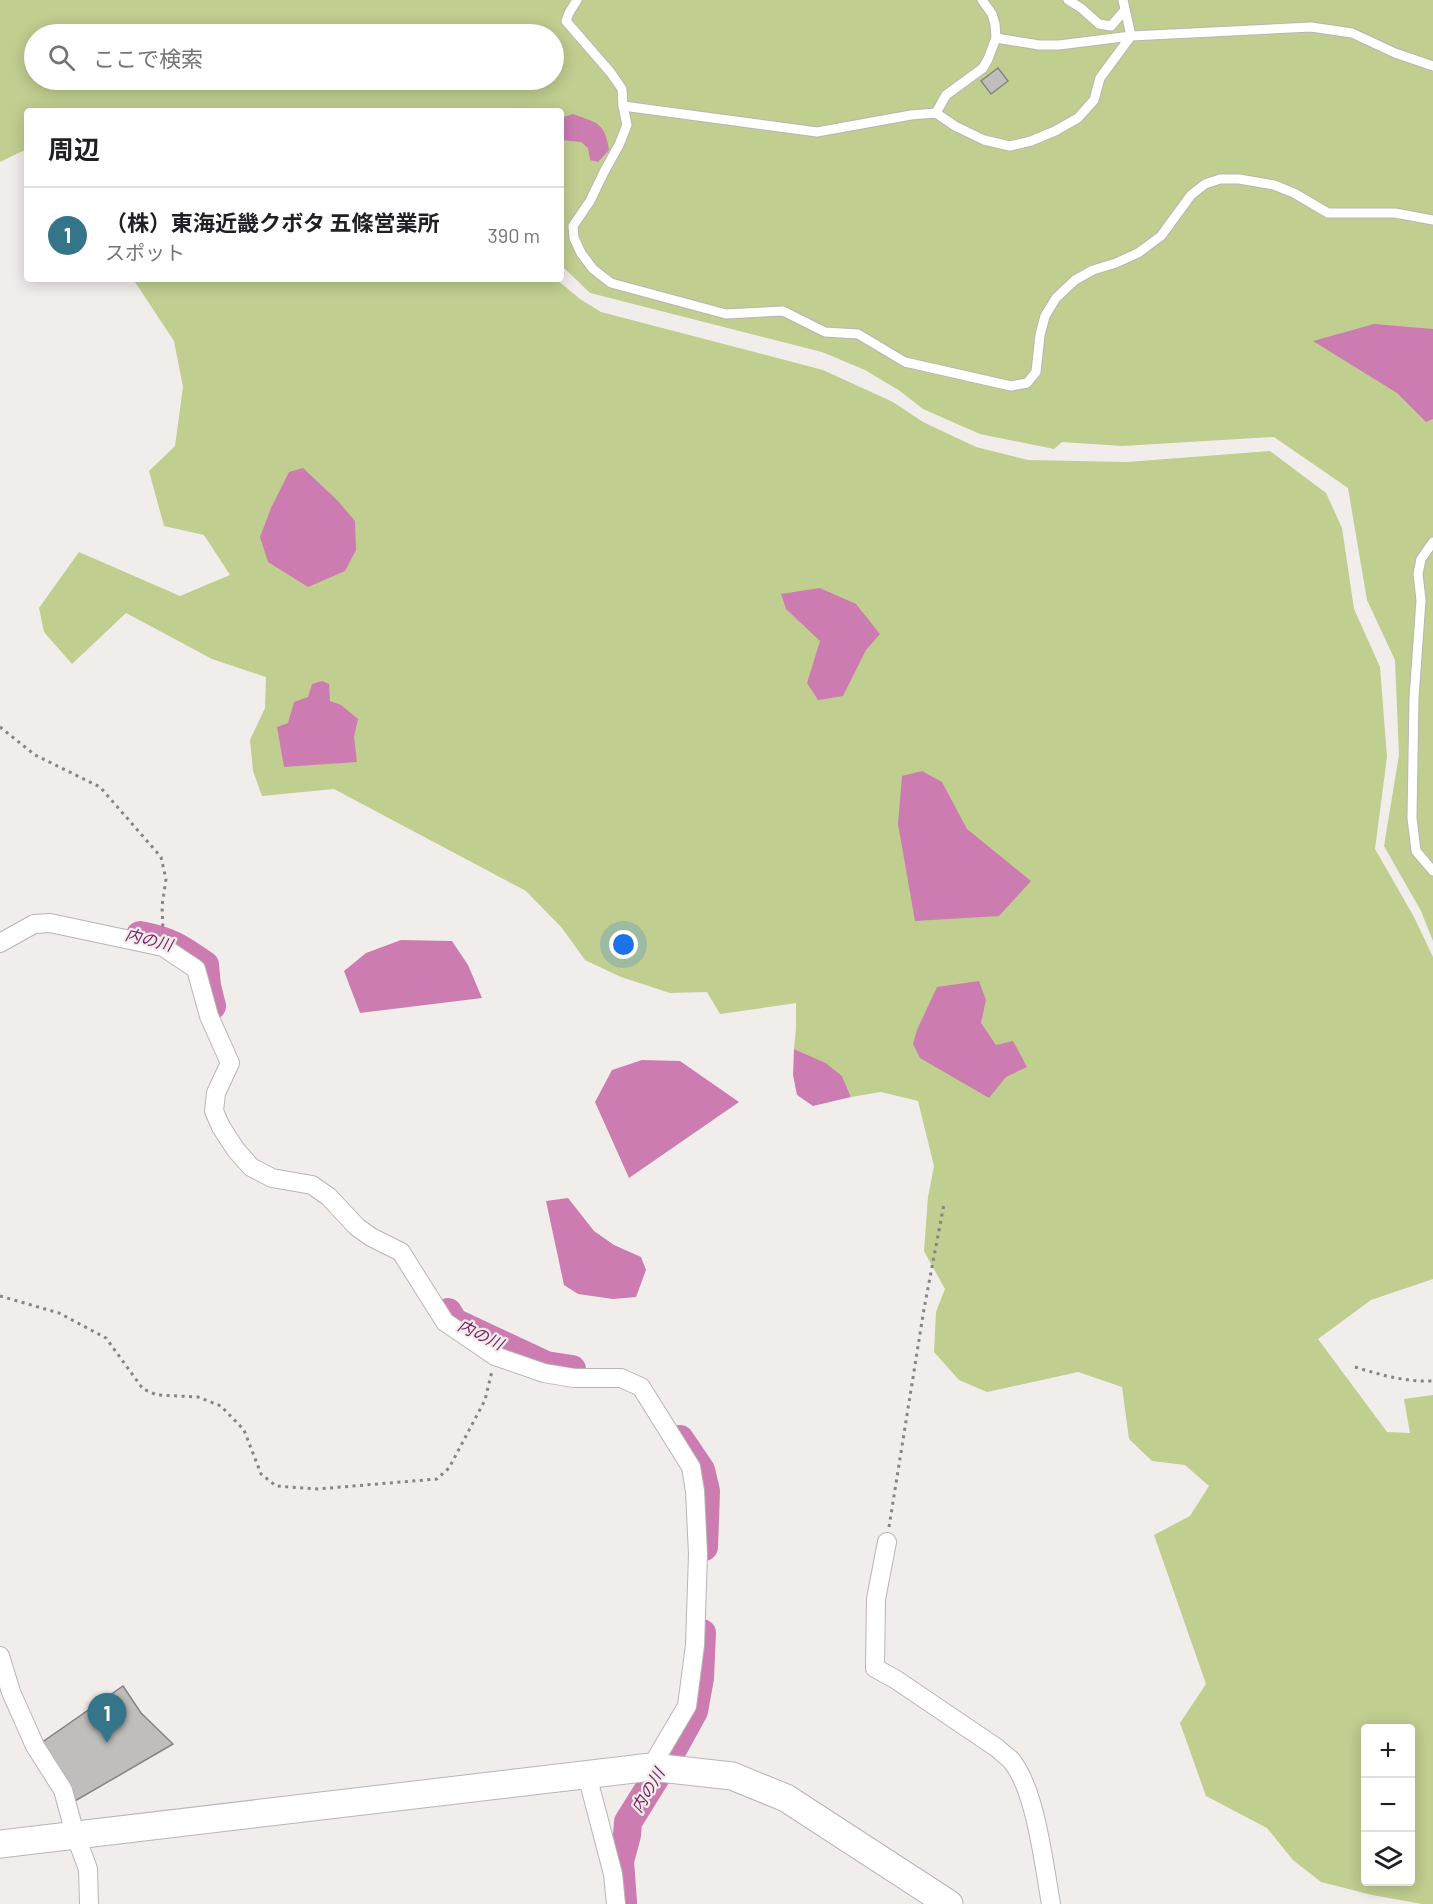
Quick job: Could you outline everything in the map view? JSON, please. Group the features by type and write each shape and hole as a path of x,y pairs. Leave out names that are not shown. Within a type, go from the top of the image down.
{"street":[{"path":"0,944 34,924 50,923 163,947 196,969 209,1016 230,1063 216,1093 214,1111 236,1150 251,1167 272,1178 312,1185 329,1197 357,1227 371,1237 401,1251 446,1322 495,1356 544,1372 574,1378 621,1378 641,1387 691,1467 695,1491 698,1554 695,1645 687,1706 651,1767"},
{"path":"887,1542 876,1599 875,1668 896,1679 997,1748 1011,1761 1021,1778 1034,1815 1051,1904"},
{"path":"0,1656 11,1692 34,1746 63,1790 75,1834 88,1869 89,1904"},
{"path":"0,1844 651,1767 732,1776 786,1798 949,1904"},
{"path":"587,1775 614,1874 616,1904"}],"lane":[{"path":"577,0 566,21 622,89 627,125 590,201 573,226 574,238 580,253 593,269 611,283 726,314 783,311 825,332 858,334 904,362 1011,386 1027,383 1036,372 1040,335 1045,316 1056,298 1075,280 1093,270 1138,253 1161,236 1191,195 1205,184 1220,179 1239,179 1274,185 1294,193 1328,213 1395,213 1433,220"},
{"path":"1068,0 1099,24 1111,26 1125,10"},
{"path":"623,106 817,132 911,115 936,113 955,126 984,140 1010,146 1031,141 1055,131 1078,118 1094,100 1100,78 1131,36 1123,0"},
{"path":"936,113 946,95 983,68 988,59 996,38 995,24 985,1"},
{"path":"996,38 1039,45 1059,45 1131,36 1311,27 1352,33 1395,53 1433,66"},
{"path":"1433,542 1421,559 1418,574 1421,600 1414,698 1412,818 1416,851 1433,872"}],"path":[{"path":"0,727 35,755 100,787 162,857 166,879 162,906 163,926"},
{"path":"887,1542 896,1472 944,1204"},
{"path":"0,1296 59,1313 106,1338 142,1389 157,1395 198,1397 221,1406 244,1430 261,1474 276,1486 318,1489 436,1479 449,1468 485,1401 495,1356"},
{"path":"1355,1367 1389,1377 1433,1381"}],"green space":[{"path":"0,0 1433,0 1433,941 1421,911 1384,846 1399,755 1395,660 1367,600 1348,488 1274,437 1122,446 1062,442 1054,449 980,434 923,409 900,391 865,370 822,352 590,293 564,268 564,108 24,108 24,150 0,162"},
{"path":"135,282 560,282 601,312 823,370 893,402 923,422 976,447 1028,460 1127,462 1270,451 1326,493 1342,528 1354,609 1380,667 1387,757 1375,849 1414,917 1433,957 1433,1279 1371,1300 1318,1339 1387,1432 1410,1433 1404,1399 1433,1395 1433,1904 1372,1895 1321,1882 1293,1860 1267,1828 1206,1796 1180,1723 1206,1684 1154,1535 1190,1516 1209,1486 1185,1465 1152,1461 1129,1439 1122,1387 1078,1372 987,1392 959,1380 934,1352 936,1312 945,1289 924,1251 928,1197 934,1166 918,1101 881,1092 851,1097 842,1076 826,1063 794,1049 796,1003 720,1014 707,992 670,993 621,977 585,960 562,928 526,891 334,789 262,796 253,771 250,740 265,708 266,677 212,659 126,613 72,664 44,632 39,608 79,552 180,596 230,575 204,535 164,526 149,471 175,446 183,387 174,341"}],"shaded area":[{"path":"573,114 594,122 602,129 609,150 598,162 590,160 588,148 581,142 564,140 564,117"},
{"path":"1374,324 1433,329 1433,419 1426,422 1397,393 1313,341"},
{"path":"303,468 337,500 355,521 356,550 345,571 308,587 268,562 260,537 289,472"},
{"path":"820,588 856,604 880,634 866,650 843,696 818,700 807,683 820,641 786,609 781,594"},
{"path":"322,681 329,684 330,701 341,705 358,719 354,737 357,762 284,767 277,727 288,723 294,702 308,697 312,684"},
{"path":"922,771 942,782 967,829 1031,881 999,916 915,921 898,824 902,776"},
{"path":"401,940 452,941 468,965 482,998 360,1013 344,971 366,953"},
{"path":"979,981 986,1000 981,1023 996,1045 1013,1041 1027,1067 1006,1077 989,1098 920,1058 913,1044 937,987"},
{"path":"794,1049 826,1063 842,1076 851,1097 813,1106 797,1095 793,1075"},
{"path":"642,1060 680,1061 739,1102 629,1178 595,1102 612,1070"},
{"path":"568,1198 594,1231 614,1245 641,1257 646,1270 636,1297 613,1299 578,1294 564,1285 546,1201"}],"building":[{"path":"998,68 1008,81 991,94 981,81"},
{"path":"123,1686 141,1713 173,1744 75,1801 41,1743"}],"waterway":[{"name":"内の川","path":"140,935 159,939 205,965 212,1006"},
{"name":"内の川","path":"448,1312 454,1322 546,1365 572,1369"},
{"name":"内の川","path":"680,1439 701,1470 706,1491 704,1547"},
{"name":"内の川","path":"623,1902 620,1861 628,1822 694,1711 700,1678 702,1633"}],"place":[{"name":"（株）東海近畿クボタ 五條営業所","path":"107,1743"}]}
